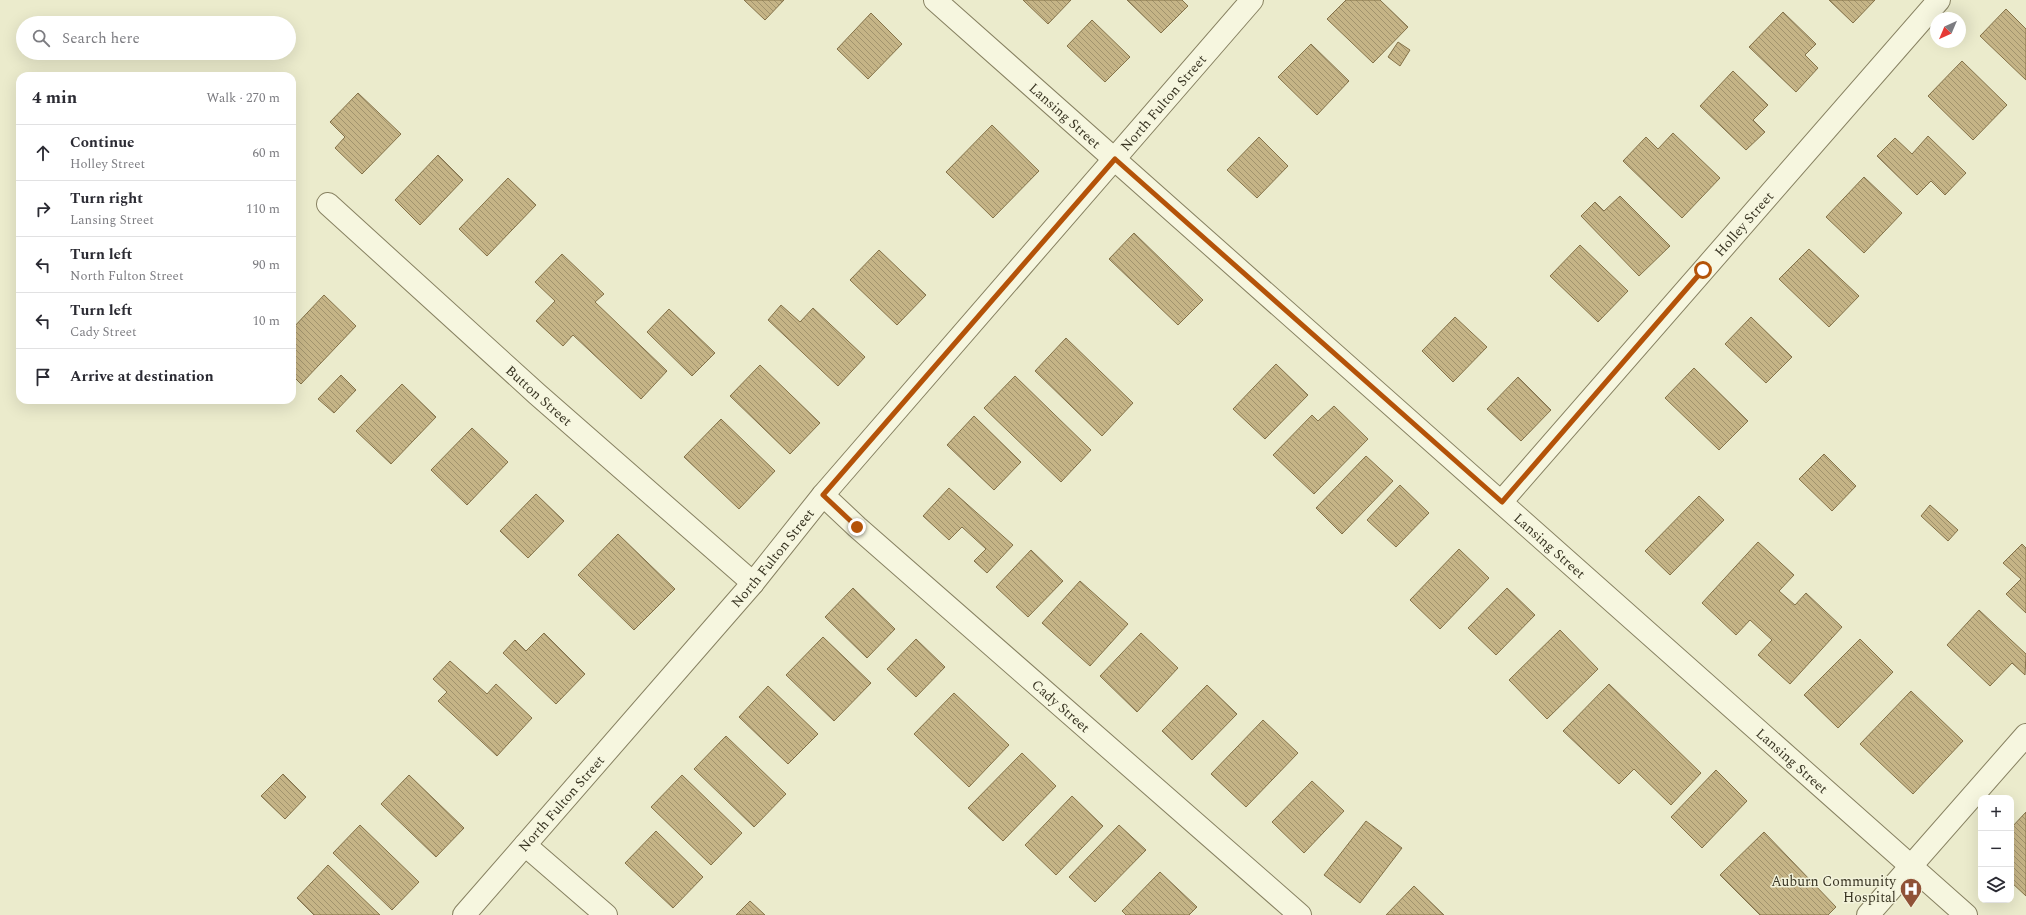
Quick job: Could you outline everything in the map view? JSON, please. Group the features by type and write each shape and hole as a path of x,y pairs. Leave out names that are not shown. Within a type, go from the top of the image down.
{"street":[{"name":"Lansing Street","path":"935,0 1966,915"},
{"name":"North Fulton Street","path":"464,915 754,583 823,495 1252,0"},
{"name":"Holley Street","path":"1502,502 1939,0"},
{"name":"Button Street","path":"328,204 537,394 754,583"},
{"name":"Cady Street","path":"823,495 863,533 1300,915"},
{"path":"1868,915 1912,867 2026,735"},
{"path":"526,845 606,915"}],"building":[{"path":"744,0 784,0 765,20"},
{"path":"1023,0 1071,0 1048,24"},
{"path":"1127,0 1182,0 1188,6 1161,33"},
{"path":"1346,0 1380,0 1408,27 1373,63 1327,19"},
{"path":"1829,0 1875,0 1853,23"},
{"path":"2006,9 2026,29 2026,80 1980,36"},
{"path":"1783,12 1816,44 1805,55 1818,68 1796,92 1749,47"},
{"path":"871,13 902,44 868,79 837,49"},
{"path":"1092,20 1130,57 1105,82 1067,46"},
{"path":"1398,42 1410,50 1400,66 1388,57"},
{"path":"1311,44 1349,81 1317,115 1278,77"},
{"path":"1962,61 2007,105 1973,140 1928,96"},
{"path":"1733,71 1768,105 1753,120 1765,132 1746,150 1700,106"},
{"path":"358,93 401,134 362,174 335,148 345,137 330,122"},
{"path":"992,125 1039,171 993,218 946,172"},
{"path":"1673,133 1720,178 1682,218 1623,161 1646,137 1658,149"},
{"path":"1928,136 1966,173 1945,195 1931,181 1917,195 1877,156 1895,138 1912,154"},
{"path":"1259,137 1288,166 1257,198 1227,170"},
{"path":"438,155 463,180 420,225 395,200"},
{"path":"1864,177 1902,213 1864,253 1826,217"},
{"path":"508,178 536,205 487,256 459,229"},
{"path":"1620,196 1670,246 1639,276 1581,216 1595,202 1604,211"},
{"path":"1134,233 1203,300 1178,325 1109,259"},
{"path":"1580,245 1628,291 1598,322 1550,276"},
{"path":"1809,249 1859,296 1829,327 1779,279"},
{"path":"879,250 926,295 897,325 850,280"},
{"path":"562,254 604,294 595,302 667,371 641,399 573,335 563,346 536,321 555,301 535,282"},
{"path":"324,295 356,326 301,384 296,379 296,325"},
{"path":"781,305 800,322 813,308 865,357 838,386 768,320"},
{"path":"669,309 715,353 692,376 647,332"},
{"path":"1455,317 1487,347 1453,382 1422,351"},
{"path":"1751,317 1792,357 1766,383 1725,344"},
{"path":"1066,338 1133,403 1102,436 1035,371"},
{"path":"1276,364 1308,395 1265,439 1233,409"},
{"path":"760,365 820,423 790,454 730,396"},
{"path":"1694,368 1748,421 1719,450 1665,398"},
{"path":"341,375 356,390 334,413 318,399"},
{"path":"1015,376 1091,450 1061,482 984,408"},
{"path":"1518,377 1551,410 1521,441 1487,409"},
{"path":"402,384 436,417 391,464 356,431"},
{"path":"1334,406 1368,439 1314,494 1273,455 1312,415 1318,421"},
{"path":"974,416 1021,462 994,490 947,445"},
{"path":"721,419 775,471 739,509 684,457"},
{"path":"472,428 508,462 467,505 431,470"},
{"path":"1824,454 1856,486 1832,511 1799,479"},
{"path":"1366,456 1393,481 1342,534 1316,508"},
{"path":"1400,485 1429,513 1396,547 1367,520"},
{"path":"949,488 1013,545 987,573 974,561 986,549 962,527 949,540 923,516"},
{"path":"536,494 564,521 528,558 500,531"},
{"path":"1699,496 1724,520 1670,575 1645,551"},
{"path":"1930,505 1958,530 1948,541 1921,516"},
{"path":"618,534 675,589 634,630 578,575"},
{"path":"1758,542 1794,575 1779,591 1795,605 1806,593 1842,627 1790,684 1758,655 1772,640 1750,620 1736,635 1702,603"},
{"path":"2022,544 2026,548 2026,613 2006,594 2021,579 2003,563"},
{"path":"1459,549 1489,578 1440,629 1410,600"},
{"path":"1031,550 1063,581 1028,617 996,587"},
{"path":"1080,581 1128,624 1090,666 1042,623"},
{"path":"853,588 895,629 867,658 825,617"},
{"path":"1507,588 1535,615 1496,655 1468,628"},
{"path":"1979,610 2026,654 2025,675 2012,663 1990,686 1947,645"},
{"path":"1560,630 1598,669 1547,719 1509,680"},
{"path":"544,633 585,674 556,704 503,653 515,640 526,651"},
{"path":"1141,633 1178,668 1137,712 1100,676"},
{"path":"823,637 871,683 834,721 786,675"},
{"path":"916,639 945,667 916,697 887,669"},
{"path":"1860,639 1893,672 1838,728 1804,695"},
{"path":"450,661 487,694 496,684 532,718 497,756 438,701 447,692 433,679"},
{"path":"1609,684 1701,773 1671,805 1634,769 1619,784 1563,731"},
{"path":"1207,685 1237,714 1192,760 1162,731"},
{"path":"768,686 818,734 788,764 739,717"},
{"path":"1911,691 1963,741 1913,794 1860,744"},
{"path":"954,693 1009,745 969,787 914,734"},
{"path":"1263,720 1298,753 1246,807 1211,774"},
{"path":"726,736 786,794 754,827 694,769"},
{"path":"1022,753 1056,786 1003,841 968,808"},
{"path":"1716,770 1747,801 1702,848 1671,817"},
{"path":"283,774 306,797 285,819 261,796"},
{"path":"409,775 464,828 436,857 381,804"},
{"path":"682,775 742,833 711,865 651,807"},
{"path":"1312,781 1344,811 1304,853 1272,822"},
{"path":"1072,796 1103,826 1056,875 1025,845"},
{"path":"2026,812 2026,896 2014,885 2014,825"},
{"path":"1366,821 1402,848 1360,903 1324,875"},
{"path":"360,825 419,882 392,910 333,853"},
{"path":"1119,825 1146,850 1095,902 1069,877"},
{"path":"656,831 703,877 673,908 625,863"},
{"path":"1764,832 1836,907 1828,915 1760,915 1720,875"},
{"path":"328,865 380,915 314,915 297,898"},
{"path":"1160,872 1197,907 1189,915 1126,915 1122,911"},
{"path":"1414,886 1444,915 1386,915"},
{"path":"750,901 765,915 736,915"}],"place":[{"name":"Auburn Community Hospital","path":"1911,908"}],"route":[{"path":"857,527 823,495 1115,159 1502,502 1703,270"}]}
